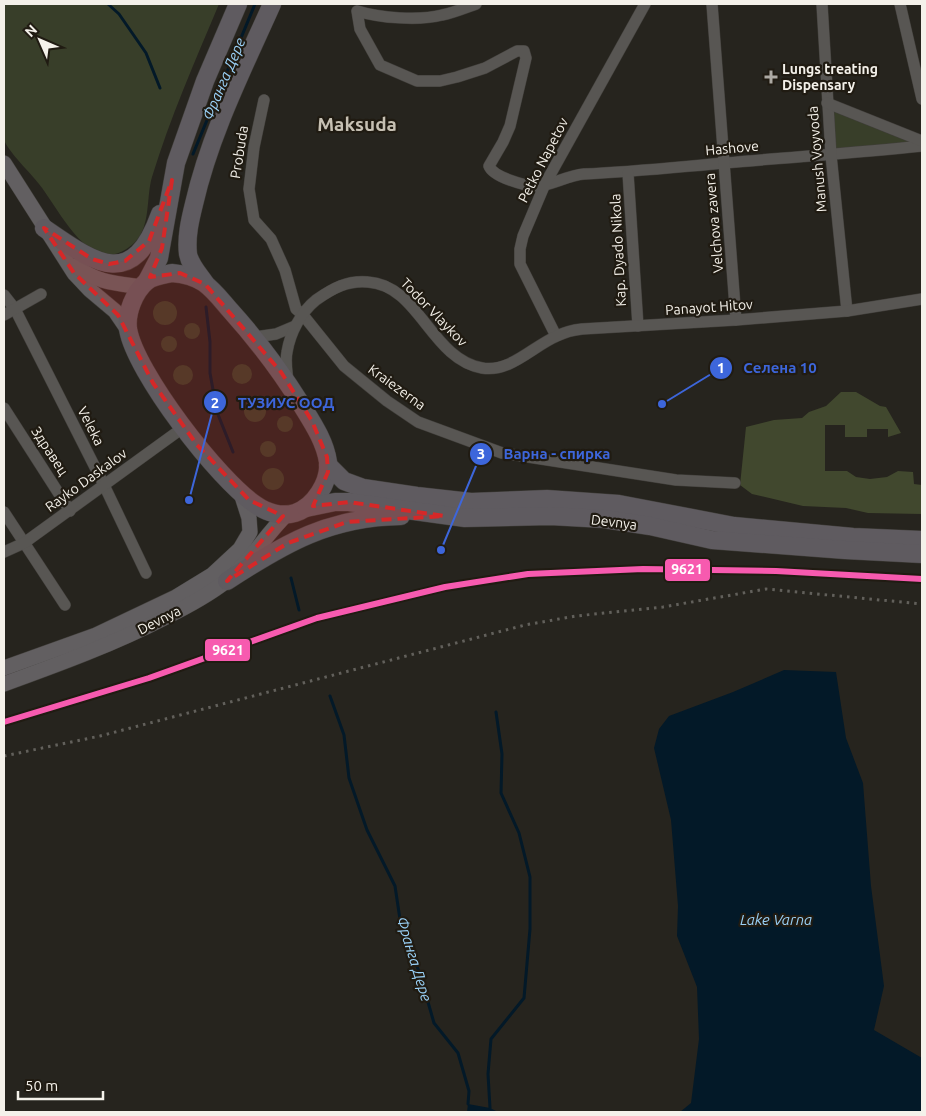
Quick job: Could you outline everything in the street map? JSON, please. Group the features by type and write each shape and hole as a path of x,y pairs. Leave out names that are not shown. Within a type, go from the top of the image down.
{"highway":[{"path":"44,228 92,259 109,264 134,257 148,241 172,180 186,133 205,81 238,4"},
{"path":"272,4 214,137 198,187 190,223 188,254 193,266 206,284 255,337 288,383 319,436 325,449 328,465 325,481 318,495 306,508"},
{"path":"172,180 159,258 132,304 129,313 128,330 143,366 184,427 214,465 241,493 263,509 276,514 287,514"},
{"path":"144,284 155,277 172,273 189,276 206,284"},
{"name":"Devnya","path":"328,465 344,481 362,488 417,496 471,502 547,499 602,502 734,526 853,537 922,540"},
{"name":"Devnya","path":"287,514 335,502 349,502 464,518 550,516 604,519 650,526 712,540 922,554"},
{"path":"227,581 274,550 305,536 340,524 378,517 444,516"}],"main road":[{"path":"4,163 74,273 90,290 115,311 128,330"},
{"path":"65,260 88,275 104,282 144,284"},
{"name":"Devnya","path":"4,668 96,635 176,598 212,576 240,549 250,532 250,518 241,493"},
{"name":"Devnya","path":"4,684 76,659 114,643 177,612 227,581 250,557 274,526 287,514"}],"street":[{"path":"476,4 442,15 419,18 357,11 360,29 380,65 417,82 440,81 457,77 485,68 517,51 524,51 526,58 510,126 489,166 492,172 508,180 538,186 545,184"},
{"name":"Petko Napetov","path":"556,336 520,264 520,249 523,236 545,184 645,4"},
{"name":"Velchova zavera","path":"712,4 736,320"},
{"name":"Manush Voyvoda","path":"822,4 827,103 847,311"},
{"path":"900,4 922,99"},
{"name":"Probuda","path":"264,100 254,147 249,189 254,220 271,239 285,270 296,309 303,315"},
{"path":"827,103 922,140"},
{"name":"Hashove","path":"545,184 574,175 628,173 922,146"},
{"name":"Kap. Dyado Nikola","path":"628,173 638,326"},
{"name":"Todor Vlaykov","path":"288,383 287,352 295,326 313,302 339,286 359,281 374,282 388,286 399,295 439,342 460,361 484,369 496,369 506,366"},
{"path":"4,315 41,294"},
{"name":"Veleka","path":"4,295 15,309 146,573"},
{"name":"Panayot Hitov","path":"506,366 556,336 568,331 847,311 922,299"},
{"name":"Kraiezerna","path":"303,315 344,366 387,401 418,422 502,453 676,480 735,483"},
{"path":"255,337 276,334 295,326"},
{"name":"Здравец","path":"4,408 70,511"},
{"name":"Rayko Daskalov","path":"4,552 24,544 184,427"},
{"path":"4,512 65,605"}],"highlighted area":[{"path":"172,180 162,248 150,277 180,273 205,284 281,372 312,421 327,457 328,472 313,506 349,502 444,516 347,522 288,543 227,581 283,516 249,500 197,445 153,383 118,315 74,273 44,228 92,259 109,264 125,261 149,241"}],"green space":[{"path":"4,4 219,4 183,90 159,155 150,185 144,228 135,242 119,253 105,254 92,249 79,239 4,140"},
{"path":"827,103 922,141 831,155"},
{"path":"165,301 174,304 177,313 174,322 165,325 156,322 153,313 156,304"},
{"path":"189,323 195,323 200,328 198,337 189,339 184,334 184,328"},
{"path":"166,336 172,336 177,341 175,350 166,352 161,347 161,341"},
{"path":"242,364 249,367 252,374 249,381 242,384 235,381 232,374 235,367"},
{"path":"183,365 190,368 193,375 190,382 183,385 176,382 173,375 176,368"},
{"path":"841,392 856,392 880,406 886,407 901,433 888,437 888,429 867,429 867,437 845,437 845,425 825,425 825,471 847,471 856,477 870,479 887,477 898,471 913,472 914,484 922,485 922,514 868,513 846,508 803,506 752,494 740,485 746,427 774,420 802,418 809,412 826,406"},
{"path":"255,400 265,407 266,411 259,421 255,422 245,415 244,411 251,401"},
{"path":"285,416 291,418 293,424 291,430 285,432 279,430 277,424 279,418"},
{"path":"268,441 276,449 268,457 260,449"},
{"path":"273,468 281,471 284,479 281,487 273,490 265,487 262,479 265,471"}],"water":[{"name":"Lake Varna","path":"784,670 836,672 846,738 863,783 871,886 884,986 874,1030 922,1058 922,1112 680,1112 691,1103 699,1039 697,987 677,936 678,906 671,820 654,748 659,729 669,716"},
{"path":"468,1104 490,1108 498,1112 467,1112"}],"waterway":[{"path":"108,4 119,14 146,53 160,88"},
{"name":"Франга Дере","path":"193,154 255,4"},
{"name":"Франга Дере","path":"206,307 210,342 210,373 217,412 233,452"},
{"name":"Франга Дере","path":"291,578 299,610"},
{"name":"Франга Дере","path":"330,696 344,735 349,778 367,830 395,886 401,926 420,974 434,1023 458,1053 469,1091 468,1104"},
{"path":"490,1108 488,1074 491,1039 524,998 530,929 530,877 519,833 501,793 502,754 496,712"}],"railway":[{"path":"4,756 100,736 525,625 576,616 663,607 766,589 922,604"}],"transit line":[{"name":"9621","path":"4,722 149,678 317,618 445,587 528,574 643,569 776,571 922,579"}],"place":[{"name":"Lungs treating Dispensary","path":"771,77"},
{"name":"Селена 10","path":"662,404"},
{"name":"ТУЗИУС ООД","path":"189,500"},
{"name":"Варна - спирка","path":"441,550"}],"district":[{"name":"Maksuda","path":"357,124"}]}
